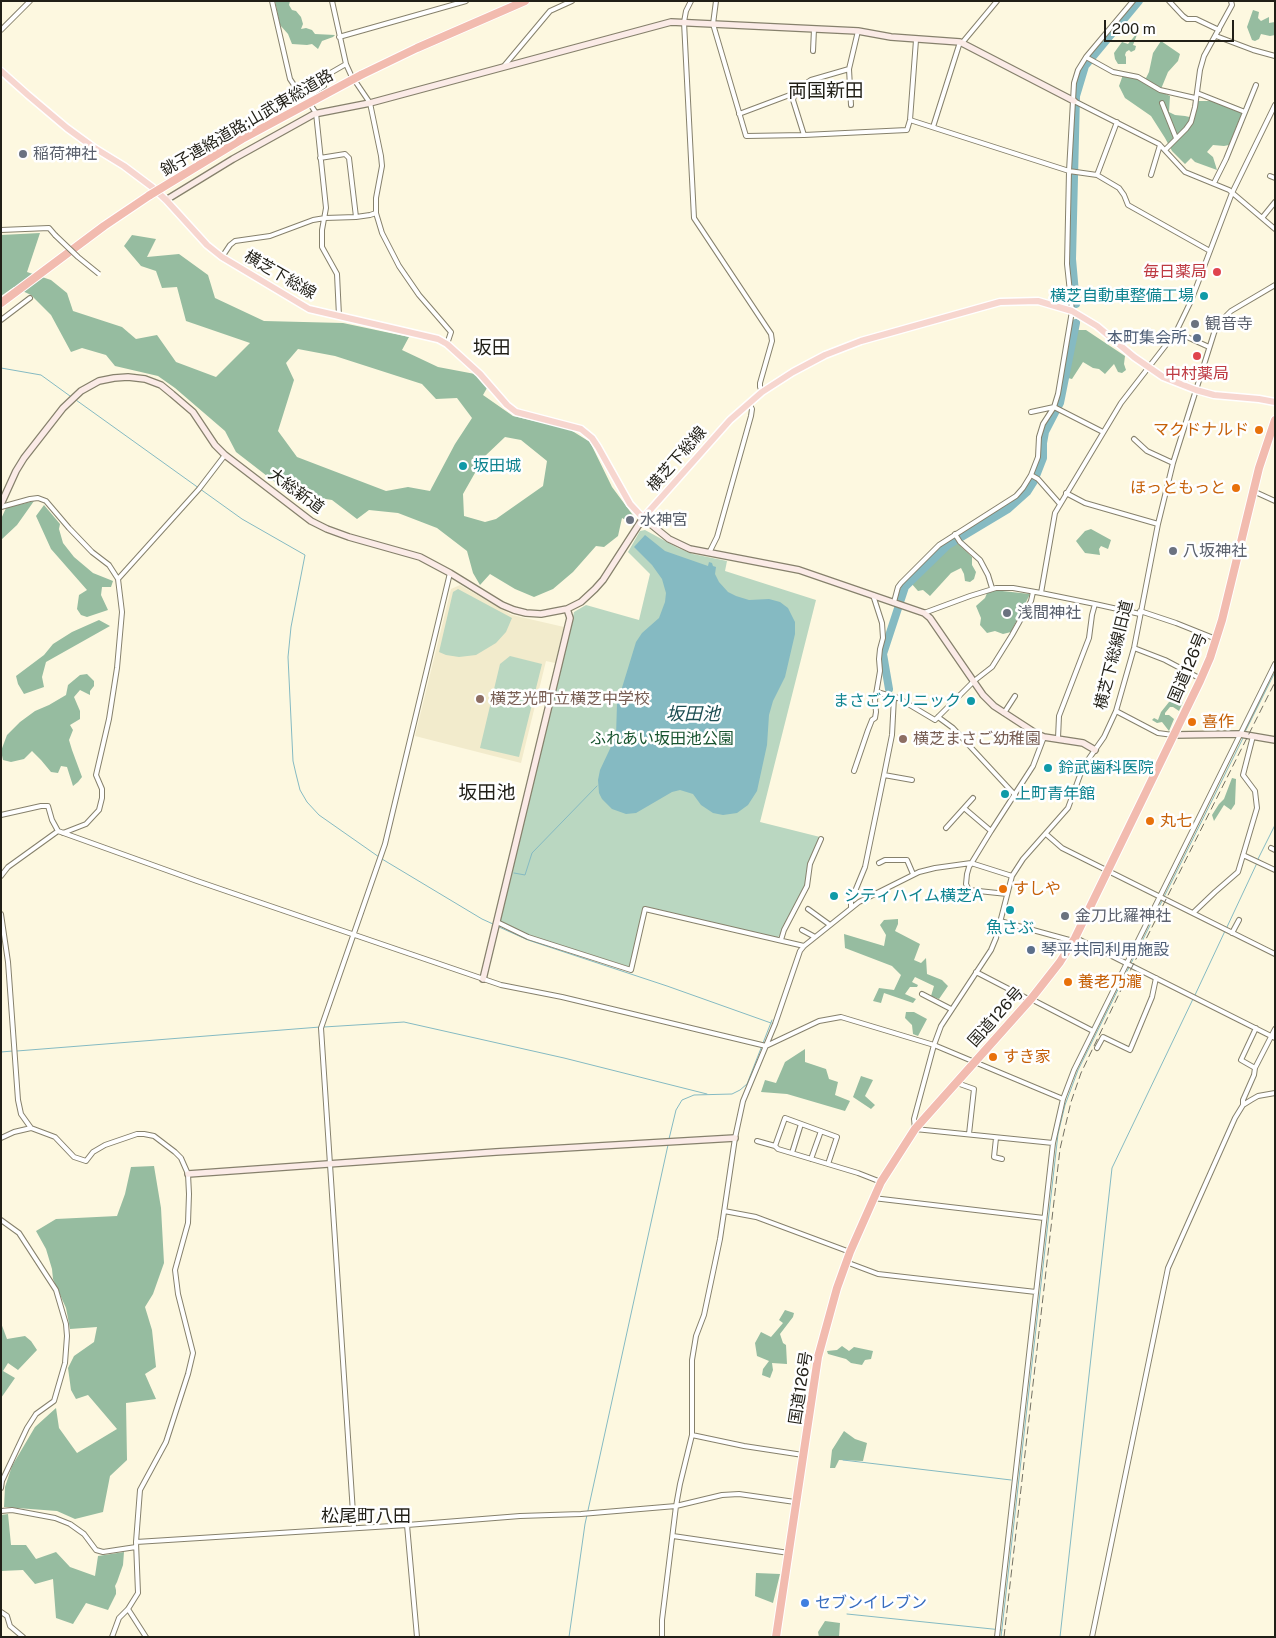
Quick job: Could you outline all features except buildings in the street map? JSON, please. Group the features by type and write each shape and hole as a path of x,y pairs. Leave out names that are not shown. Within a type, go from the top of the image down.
{"highway":[{"name":"銚子連絡道路;山武東総道路","path":"1,304 104,226 150,195 242,139 361,75 417,48 526,1"},
{"name":"国道126号","path":"776,1637 818,1357 837,1288 850,1252 881,1182 915,1129 1030,1000 1056,968 1074,940 1109,872 1201,679 1216,639 1253,491 1275,420"}],"main road":[{"name":"横芝下総線","path":"1,70 68,128 93,147 124,166 166,200 207,245 222,257 309,309 430,336 447,344 480,374 507,405 516,412 581,429 592,438 630,504 643,518 719,432 749,403 800,367 843,348 1000,302 1038,301 1072,311 1097,326 1163,377 1196,390 1275,402"}],"street":[{"path":"1,30 30,1"},
{"path":"272,1 290,79 294,87 304,95 316,113 326,208 322,230 322,247 337,274 340,316"},
{"path":"332,1 346,64 351,75 370,103 382,166 376,198 376,212 382,233 398,266 419,295 451,332 447,344"},
{"path":"340,37 466,1"},
{"path":"503,68 550,11 572,1"},
{"path":"691,1 686,11 684,22 694,218 771,334 772,341 760,383 762,392"},
{"path":"716,1 713,24 746,136 804,135 908,129 916,40"},
{"path":"934,127 961,42 997,1"},
{"path":"894,602 901,583 939,545 1016,496 1031,475 1038,457 1039,437 1043,424 1054,406 1058,394 1072,311 1067,264 1069,171 1075,101 1074,83 1078,70 1086,57 1132,1"},
{"path":"1169,1 1183,16 1196,19 1219,30"},
{"path":"1165,150 1191,122 1204,56 1232,5 1231,1"},
{"path":"166,200 233,159 316,113 370,103 662,23 684,22 858,30 916,40 961,42 1160,145 1185,172 1214,183 1232,193 1275,229"},
{"path":"813,51 814,29"},
{"path":"851,104 849,69 858,30"},
{"path":"1216,36 1275,56"},
{"path":"1086,57 1113,72 1138,77 1160,90 1196,98"},
{"path":"304,95 309,96 324,86 327,75 346,64"},
{"path":"804,135 793,100 797,90 811,80 849,69"},
{"path":"1214,183 1226,159 1256,85"},
{"path":"739,114 795,93"},
{"path":"1197,93 1245,112"},
{"path":"1162,103 1176,138"},
{"path":"1042,594 1053,521 1060,504 1121,403 1176,332 1187,311 1232,193 1275,105"},
{"path":"910,120 1069,171 1097,175 1119,188 1128,205 1210,252"},
{"path":"1097,175 1117,122"},
{"path":"1151,175 1160,145"},
{"path":"320,158 345,154 349,158 356,217"},
{"path":"1262,218 1275,202"},
{"path":"222,257 235,241 270,236 313,220 356,217 376,212"},
{"path":"1,230 49,228 78,258 99,274"},
{"name":"横芝下総線旧道","path":"915,1129 914,1119 941,1026 991,950 1012,876 1023,859 1068,808 1083,767 1104,737 1116,711 1134,648 1158,524 1173,463 1218,324 1231,311 1275,285"},
{"path":"1,320 30,298"},
{"path":"1176,332 1209,347"},
{"name":"大総新道","path":"1,506 4,495 20,464 64,408 81,391 99,381 128,376 145,379 161,385 192,412 215,445 225,455 311,521 349,537 420,557 502,605 526,614 541,614 567,609 581,602 596,589 643,518"},
{"path":"709,553 717,537 751,416 752,409 749,403"},
{"path":"1030,412 1054,406 1103,432"},
{"path":"1134,439 1147,451 1173,463"},
{"path":"118,579 199,489 225,455"},
{"path":"1031,475 1038,479 1060,504"},
{"path":"1253,491 1275,501"},
{"path":"1066,493 1085,503 1158,524"},
{"path":"1,506 38,498 46,501 92,552 109,565 118,579 122,612 117,668 109,719 96,775 102,789 99,810 86,824 60,832 8,867 1,876"},
{"path":"643,518 674,541 690,549 799,570 924,613 930,618 983,695 994,706 1031,732 1044,737 1083,743 1095,750"},
{"path":"955,535 980,560 992,588"},
{"path":"354,1528 321,1028 385,844 450,573"},
{"path":"924,613 992,588 1013,588 1140,613 1176,623 1216,639"},
{"path":"877,692 894,697 935,720 974,681 992,667 1012,635 1033,592"},
{"path":"854,771 868,730 872,720 875,718 875,700 880,671 880,649 884,638 882,623 873,595"},
{"path":"1058,738 1059,716 1090,638 1095,604"},
{"path":"483,979 570,618 567,609"},
{"path":"1134,648 1165,660 1201,679"},
{"path":"997,1637 1053,1143 1063,1099 1074,1070 1093,1031 1245,734 1275,664"},
{"path":"1004,713 1014,696"},
{"path":"851,908 851,901 865,867 884,775 892,735 894,697"},
{"path":"1116,711 1158,733 1174,735 1245,734 1275,740"},
{"path":"938,716 953,728 1014,795"},
{"path":"1193,913 1238,872 1257,808 1255,791 1243,775 1245,734"},
{"path":"1007,894 972,891 967,889 966,884 971,863 1033,766 1044,737"},
{"path":"884,775 912,780"},
{"path":"946,828 973,798"},
{"path":"1,815 48,806 52,820 60,832 483,979 766,1046 819,1021 841,1017 934,1045 1063,1099"},
{"path":"964,808 991,831"},
{"path":"1046,834 1062,848 1275,954"},
{"path":"781,940 784,930 807,886 810,864 821,839"},
{"path":"884,855 885,860"},
{"path":"1243,855 1275,870"},
{"path":"879,863 885,860 907,860 913,874"},
{"path":"662,1637 662,1620 676,1506 692,1435 692,1360 696,1336 706,1305 720,1239 735,1138 743,1101 766,1046 800,951 815,936 859,902 913,874 971,863 1012,876"},
{"path":"497,922 528,937 631,970 646,909 804,946"},
{"path":"808,909 830,925"},
{"path":"1,914 8,962 18,1100 21,1114 31,1128"},
{"path":"1232,933 1239,920"},
{"path":"1000,921 1074,940 1156,978 1273,1037"},
{"path":"802,930 815,936"},
{"path":"1,965 8,962"},
{"path":"976,972 1093,1031"},
{"path":"1097,1048 1103,1037 1130,1050 1152,996 1156,978"},
{"path":"922,994 951,1010"},
{"path":"1255,1068 1240,1060 1256,1028"},
{"path":"1243,1105 1243,1100 1254,1075 1255,1068 1273,1037 1275,1029"},
{"path":"957,1083 972,1087 974,1091 969,1134"},
{"path":"1092,1637 1168,1268 1235,1118 1243,1105 1258,1096 1275,1093"},
{"path":"776,1146 785,1118 837,1137 828,1164"},
{"path":"792,1154 801,1124"},
{"path":"1,1138 14,1132 31,1128 55,1137 74,1157 86,1161 93,1152 105,1145 136,1134 154,1136 165,1143 181,1158 188,1174 188,1222 175,1270 178,1294 193,1353 166,1442 140,1490 136,1544 138,1593 128,1609 119,1618 112,1637"},
{"path":"915,1129 1053,1143"},
{"path":"810,1159 821,1131"},
{"path":"188,1174 735,1138"},
{"path":"996,1138 994,1157 1002,1159"},
{"path":"757,1141 881,1182"},
{"path":"873,1198 1044,1218"},
{"path":"724,1211 756,1217 850,1252"},
{"path":"1,1220 20,1232 56,1290 68,1336 65,1363 54,1401 36,1414 27,1428 2,1481 1,1488"},
{"path":"846,1262 878,1274 1036,1292"},
{"path":"692,1435 744,1446 804,1455"},
{"path":"1,1511 12,1510 55,1518 70,1524 84,1534 96,1550 103,1552 136,1544 676,1506 722,1495 739,1494 797,1502"},
{"path":"407,1525 417,1637"},
{"path":"672,1536 789,1553"},
{"path":"128,1609 146,1637"},
{"path":"1,1612 7,1616 10,1626 23,1637"}],"shaded area":[{"name":"横芝光町立横芝中学校","path":"460,585 512,615 564,627 555,663 546,661 521,763 415,736 451,589"}],"green space":[{"path":"275,1 290,1 289,5 292,10 296,11 301,17 303,24 301,29 312,30 315,34 335,35 322,41 318,49 312,44 292,44 288,34 280,25"},
{"path":"1253,10 1259,12 1258,18 1261,21 1269,17 1269,23 1275,22 1275,35 1261,34 1259,39 1252,40 1247,27"},
{"path":"1138,32 1133,45 1136,46 1135,50 1126,52 1126,64 1118,64 1114,53 1122,42 1128,44"},
{"path":"1161,41 1180,54 1178,61 1168,72 1161,89 1161,92 1170,96 1169,112 1175,115 1194,118 1197,101 1214,101 1242,113 1229,145 1213,145 1207,152 1213,157 1217,170 1195,162 1191,158 1185,164 1172,151 1151,116 1125,98 1119,86 1124,72 1146,78 1153,53"},
{"path":"40,233 27,272 51,280 67,293 73,311 122,327 136,339 157,335 176,362 216,377 250,343 186,321 177,287 162,288 156,271 141,266 124,246 132,235 156,239 147,257 179,254 208,275 215,298 264,321 343,323 409,337 402,350 438,367 475,374 487,388 483,395 513,416 569,429 590,442 612,487 635,518 633,524 622,518 618,536 604,547 596,546 573,572 553,589 534,597 515,589 490,574 480,585 473,573 467,551 437,528 398,513 369,510 357,519 332,500 289,493 236,452 225,431 175,388 158,376 115,366 106,355 82,348 71,352 51,315 31,295 14,287 1,296 1,235","holes":["298,349 335,356 422,384 436,399 457,398 472,418 455,444 430,491 408,487 386,491 297,457 278,431 294,380 286,363","505,437 521,440 547,461 543,486 496,519 485,522 464,516 463,494 484,457"]},
{"path":"1076,330 1086,330 1125,356 1124,364 1126,370 1122,373 1118,372 1114,364 1105,374 1099,369 1083,362 1072,379 1068,378"},
{"path":"34,501 17,525 1,540 1,519 6,508"},
{"path":"44,505 60,524 59,529 63,543 74,557 93,573 113,581 111,587 102,587 101,595 108,610 87,617 81,615 77,609 79,595 87,590 51,549 36,516"},
{"path":"1091,529 1111,540 1108,549 1101,546 1099,549 1100,555 1085,553 1076,541 1085,531"},
{"name":"ふれあい坂田池公園","path":"645,530 693,554 727,561 725,571 816,600 760,822 820,837 808,865 805,885 777,938 644,906 630,967 528,935 500,922 574,612 586,605 639,620 650,574 628,552 640,531"},
{"path":"956,542 972,557 972,565 976,572 974,579 970,582 965,581 961,568 951,573 930,596 923,590 918,591 911,583"},
{"path":"458,589 512,618 506,632 496,643 476,655 459,657 439,652 453,592"},
{"path":"993,590 1030,594 1011,632 1003,634 995,631 987,633 980,625 981,618 976,606 985,598 987,593"},
{"path":"99,620 110,626 46,662 42,677 44,687 24,694 16,676 44,655 53,644 72,632"},
{"path":"510,656 542,664 519,757 480,748 500,664"},
{"path":"87,674 94,681 94,686 90,691 90,695 80,690 74,697 80,711 80,719 70,725 73,730 69,740 82,777 78,782 73,786 67,767 61,766 58,773 51,772 32,751 24,759 11,762 3,760 1,751 7,735 35,711 66,695 68,685 80,675"},
{"path":"1175,698 1183,702 1179,711 1170,707 1165,713 1165,715 1169,715 1174,719 1169,731 1162,722 1157,723 1152,720 1154,718 1158,720 1161,712"},
{"path":"1232,778 1236,779 1235,804 1231,810 1224,805 1214,821 1212,815 1224,799"},
{"path":"898,919 895,931 920,944 914,960 921,963 926,958 927,974 942,980 948,986 939,999 931,996 934,986 915,977 912,982 918,985 917,987 910,987 905,994 916,999 913,1003 884,993 881,1003 873,1001 879,988 894,990 901,975 892,966 845,948 844,934 884,946 886,935 880,925 884,920"},
{"path":"906,1012 914,1012 927,1019 918,1036 913,1034 912,1025 905,1018"},
{"path":"805,1049 805,1062 826,1069 829,1079 838,1082 835,1095 850,1101 845,1111 787,1094 761,1092 765,1080 776,1083 785,1062"},
{"path":"861,1076 873,1080 865,1096 875,1105 871,1109 853,1097"},
{"path":"154,1166 161,1208 164,1263 153,1294 145,1307 152,1330 156,1367 145,1374 156,1399 126,1403 127,1460 110,1476 103,1512 75,1519 57,1511 4,1507 5,1487 12,1466 35,1427 56,1408 59,1428 77,1453 117,1429 88,1395 76,1399 71,1390 68,1368 74,1356 94,1342 97,1327 70,1329 66,1308 53,1279 46,1249 36,1231 56,1219 117,1216 125,1194 131,1167"},
{"path":"785,1310 794,1313 780,1334 783,1343 786,1345 787,1364 772,1363 773,1370 770,1378 762,1375 763,1369 769,1361 757,1356 755,1343 761,1332 771,1337 783,1323 779,1320"},
{"path":"1,1323 7,1339 25,1336 37,1350 18,1370 8,1363 3,1371 15,1378 1,1398"},
{"path":"842,1346 849,1351 854,1347 873,1351 871,1359 865,1360 862,1365 828,1354 827,1351 837,1350"},
{"path":"844,1431 855,1439 867,1443 863,1461 839,1460 835,1468 830,1468 832,1450"},
{"path":"8,1514 11,1545 26,1545 36,1559 56,1552 70,1567 95,1576 98,1556 124,1552 123,1565 115,1586 116,1594 108,1610 86,1603 73,1624 56,1618 53,1579 35,1584 23,1570 1,1571 1,1515"},
{"path":"756,1573 780,1574 773,1603 755,1596"},
{"path":"825,1621 840,1623 839,1637 819,1637 818,1632"}],"water":[{"name":"坂田池","path":"645,535 665,551 708,566 709,562 712,563 716,567 715,574 719,582 728,592 736,596 749,600 769,599 780,602 788,608 795,622 795,634 785,677 773,701 769,715 767,745 757,791 748,805 737,813 723,815 713,813 701,805 693,794 680,790 672,792 636,813 626,814 612,809 599,793 598,780 600,770 616,736 617,704 636,642 642,633 659,618 665,602 666,593 662,579 652,565 634,547"}],"waterway":[{"path":"1076,304 1072,259 1076,96 1085,66 1139,1"},
{"path":"889,689 883,654 905,587 948,545 1008,509 1027,492 1034,481 1043,458 1045,432 1060,403 1076,323"},
{"path":"1,368 41,375 70,396"},
{"path":"76,400 242,519 305,555 291,627 288,657 293,761 296,774 300,790 307,802 319,815 379,857"},
{"path":"1245,732 1275,672"},
{"path":"1001,1637 1058,1134 1065,1105 1078,1070 1243,738"},
{"path":"514,873 525,875 532,853 597,786"},
{"path":"1258,859 1275,825"},
{"path":"382,859 493,924"},
{"path":"1227,927 1257,863"},
{"path":"499,927 528,940 771,1023"},
{"path":"1195,995 1225,931"},
{"path":"1060,1637 1112,1168 1193,999"},
{"path":"669,1139 676,1110 682,1100 694,1095 732,1094 747,1084 772,1020"},
{"path":"324,1027 404,1022 564,1058 707,1094"},
{"path":"17,1051 320,1027"},
{"path":"1,1052 13,1051"},
{"path":"569,1637 585,1524 668,1145"},
{"path":"843,1460 1011,1480"},
{"path":"847,1614 1002,1630"}],"railway":[{"path":"1004,1637 1060,1149 1071,1102 1081,1073 1132,967 1275,682"}],"place":[{"name":"稲荷神社","path":"23,154"},
{"name":"毎日薬局","path":"1217,272"},
{"name":"横芝自動車整備工場","path":"1204,296"},
{"name":"観音寺","path":"1195,324"},
{"name":"本町集会所","path":"1197,338"},
{"name":"中村薬局","path":"1197,356"},
{"name":"マクドナルド","path":"1259,430"},
{"name":"坂田城","path":"463,466"},
{"name":"ほっともっと","path":"1236,488"},
{"name":"水神宮","path":"630,520"},
{"name":"八坂神社","path":"1173,551"},
{"name":"浅間神社","path":"1007,613"},
{"name":"横芝光町立横芝中学校","path":"480,699"},
{"name":"まさごクリニック","path":"971,701"},
{"name":"喜作","path":"1192,722"},
{"name":"横芝まさご幼稚園","path":"903,739"},
{"name":"鈴武歯科医院","path":"1048,768"},
{"name":"上町青年館","path":"1005,794"},
{"name":"丸七","path":"1150,821"},
{"name":"すしや","path":"1003,889"},
{"name":"シティハイム横芝A","path":"834,896"},
{"name":"魚さぶ","path":"1010,910"},
{"name":"金刀比羅神社","path":"1065,916"},
{"name":"琴平共同利用施設","path":"1031,950"},
{"name":"養老乃瀧","path":"1068,982"},
{"name":"すき家","path":"993,1057"},
{"name":"セブンイレブン","path":"805,1603"}],"district":[{"name":"両国新田","path":"826,91"},
{"name":"坂田","path":"492,348"},
{"name":"坂田池","path":"487,793"},
{"name":"松尾町八田","path":"366,1516"}]}
